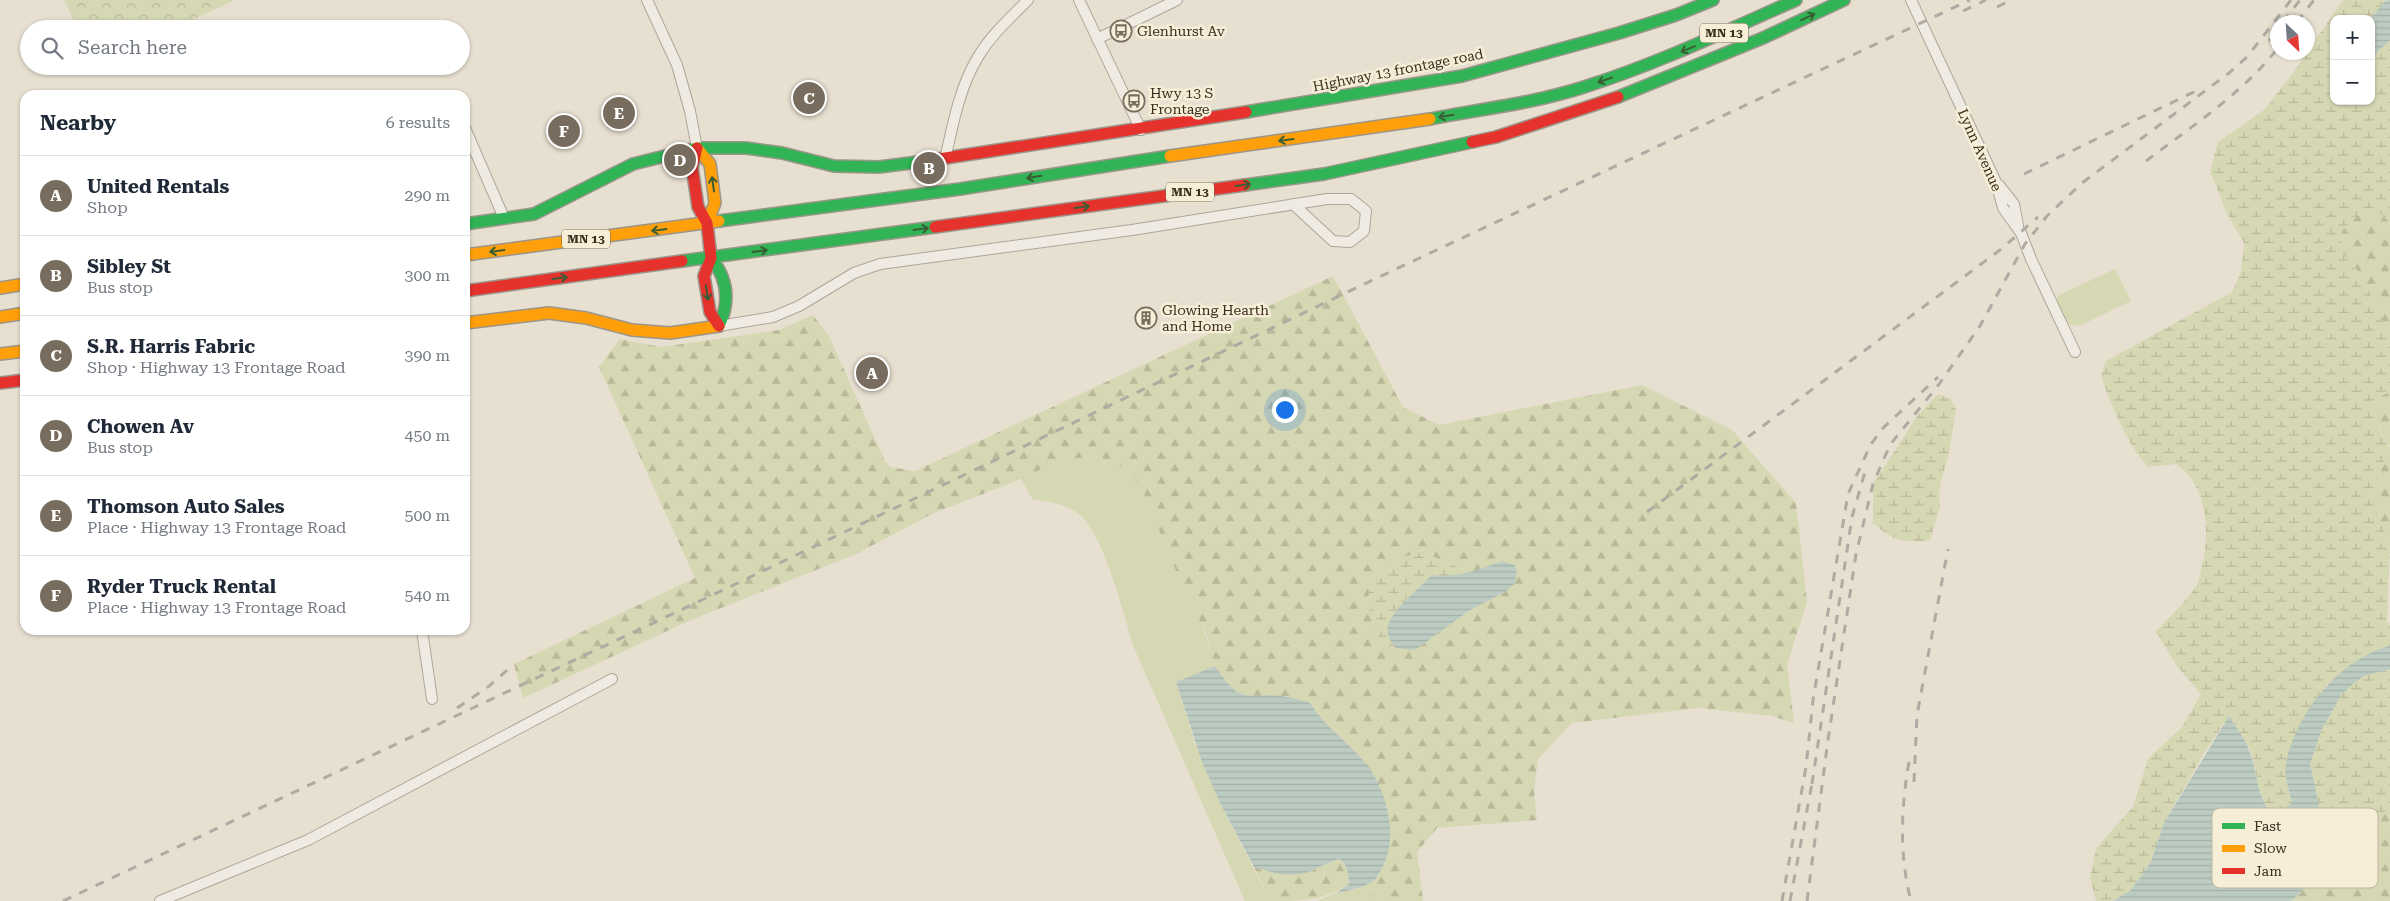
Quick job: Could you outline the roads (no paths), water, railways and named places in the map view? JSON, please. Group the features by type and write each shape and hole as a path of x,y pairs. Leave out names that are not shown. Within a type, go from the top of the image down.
{"main road":[{"name":"Highway 13 frontage road","path":"1141,130 1462,76 1619,33 1676,15 1713,0"},
{"name":"MN 13","path":"470,254 707,223 1396,125 1528,101 1582,88 1651,64 1796,0"},
{"name":"MN 13","path":"470,290 1324,174 1496,137 1589,108 1659,82 1763,38 1844,0"},
{"path":"470,223 534,214 633,164 697,148 746,148 834,166 878,167 1141,130"},
{"path":"697,148 710,164 715,203 707,223"},
{"path":"697,148 692,167 698,207 707,223 712,258 722,272 727,309 719,326"},
{"path":"712,258 704,276 710,312 719,326"},
{"path":"0,288 20,285"},
{"path":"470,322 550,313 586,318 632,330 670,334 719,326"},
{"path":"0,317 20,315"},
{"path":"0,354 20,351"},
{"path":"0,383 20,381"}],"street":[{"path":"647,0 677,65 690,111 697,148"},
{"path":"945,159 960,97 978,57 1002,25 1028,0"},
{"path":"1079,0 1141,130"},
{"path":"1097,39 1177,0"},
{"name":"Lynn Avenue","path":"1911,0 1996,182 2003,208 2018,229 2076,352"},
{"path":"470,140 504,218"},
{"path":"719,326 773,317 799,306 854,273 880,264 1132,230 1293,204 1327,199 1351,199 1366,211 1364,231 1350,242 1333,241 1293,204"},
{"path":"423,635 432,699"},
{"path":"160,901 308,840 612,679"}],"railway":[{"path":"63,901 702,600 1379,277 1970,0"},
{"path":"1963,11 1986,0"},
{"path":"1997,7 2011,0"},
{"path":"1807,901 1828,740 1856,554 1873,484 1886,454 1893,441 1937,387 1980,326 2025,244 2047,216 2082,183 2229,73 2247,57 2291,0"},
{"path":"2288,15 2300,0"},
{"path":"2302,15 2314,0"},
{"path":"2146,161 2233,95 2270,58"},
{"path":"2024,174 2202,88"},
{"path":"1647,512 2000,250 2038,217"},
{"path":"1782,901 1806,767 1813,700 1848,494 1871,444 1884,427 1938,377"},
{"path":"1812,784 1852,517 1867,465"},
{"path":"1914,782 1917,715 1948,549"},
{"path":"457,708 488,687 514,664"},
{"path":"1909,762 1902,831 1904,866 1911,901"},
{"path":"1790,901 1813,778"}],"place":[{"name":"Glenhurst Av","path":"1121,31"},
{"name":"S.R. Harris Fabric","path":"809,98"},
{"name":"Hwy 13 S Frontage","path":"1134,101"},
{"name":"Thomson Auto Sales","path":"619,113"},
{"name":"Ryder Truck Rental","path":"564,131"},
{"name":"Chowen Av","path":"680,160"},
{"name":"Sibley St","path":"929,168"},
{"name":"Glowing Hearth and Home","path":"1146,318"},
{"name":"United Rentals","path":"872,373"}]}
